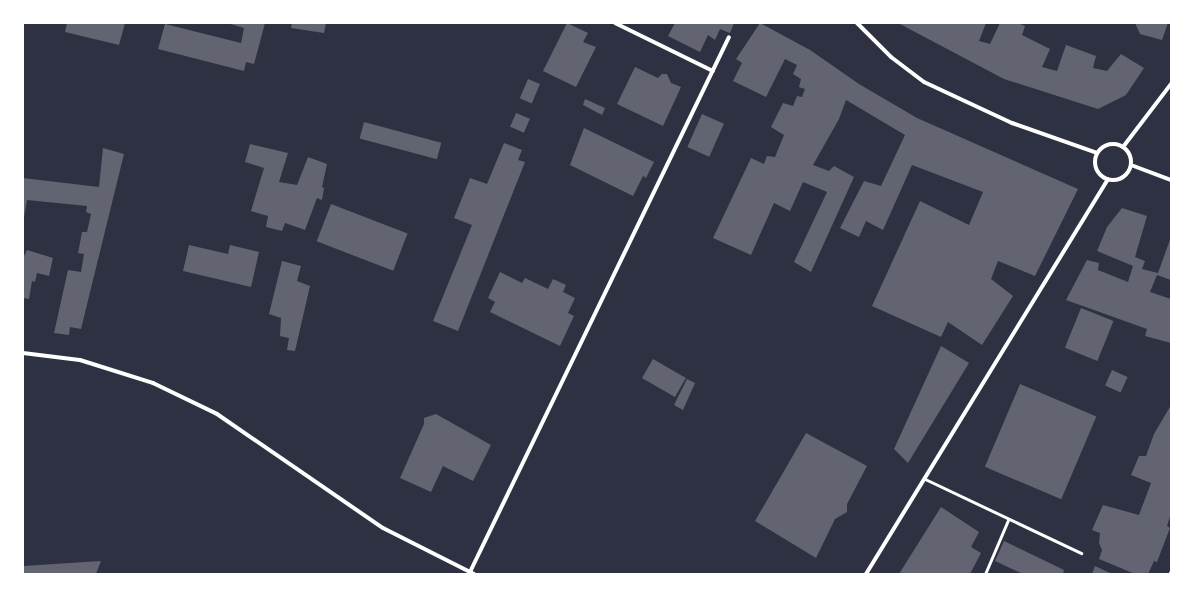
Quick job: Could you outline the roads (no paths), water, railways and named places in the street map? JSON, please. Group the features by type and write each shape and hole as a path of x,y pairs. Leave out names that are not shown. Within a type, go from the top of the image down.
{"street":[{"path":"615,23 713,71"},
{"path":"857,23 891,57 924,82 962,102 1012,123 1097,153"},
{"path":"23,353 80,360 153,383 210,410 383,528 472,573 729,37"},
{"path":"1123,147 1171,84"},
{"path":"1112,144 1123,147 1128,152 1131,165 1123,177 1108,179 1098,172 1095,166 1097,153 1106,145 1112,144"},
{"path":"1131,165 1171,180"},
{"path":"866,574 1108,179"}],"lane":[{"path":"924,479 1008,520 1081,553"},
{"path":"985,574 1008,520"}]}
